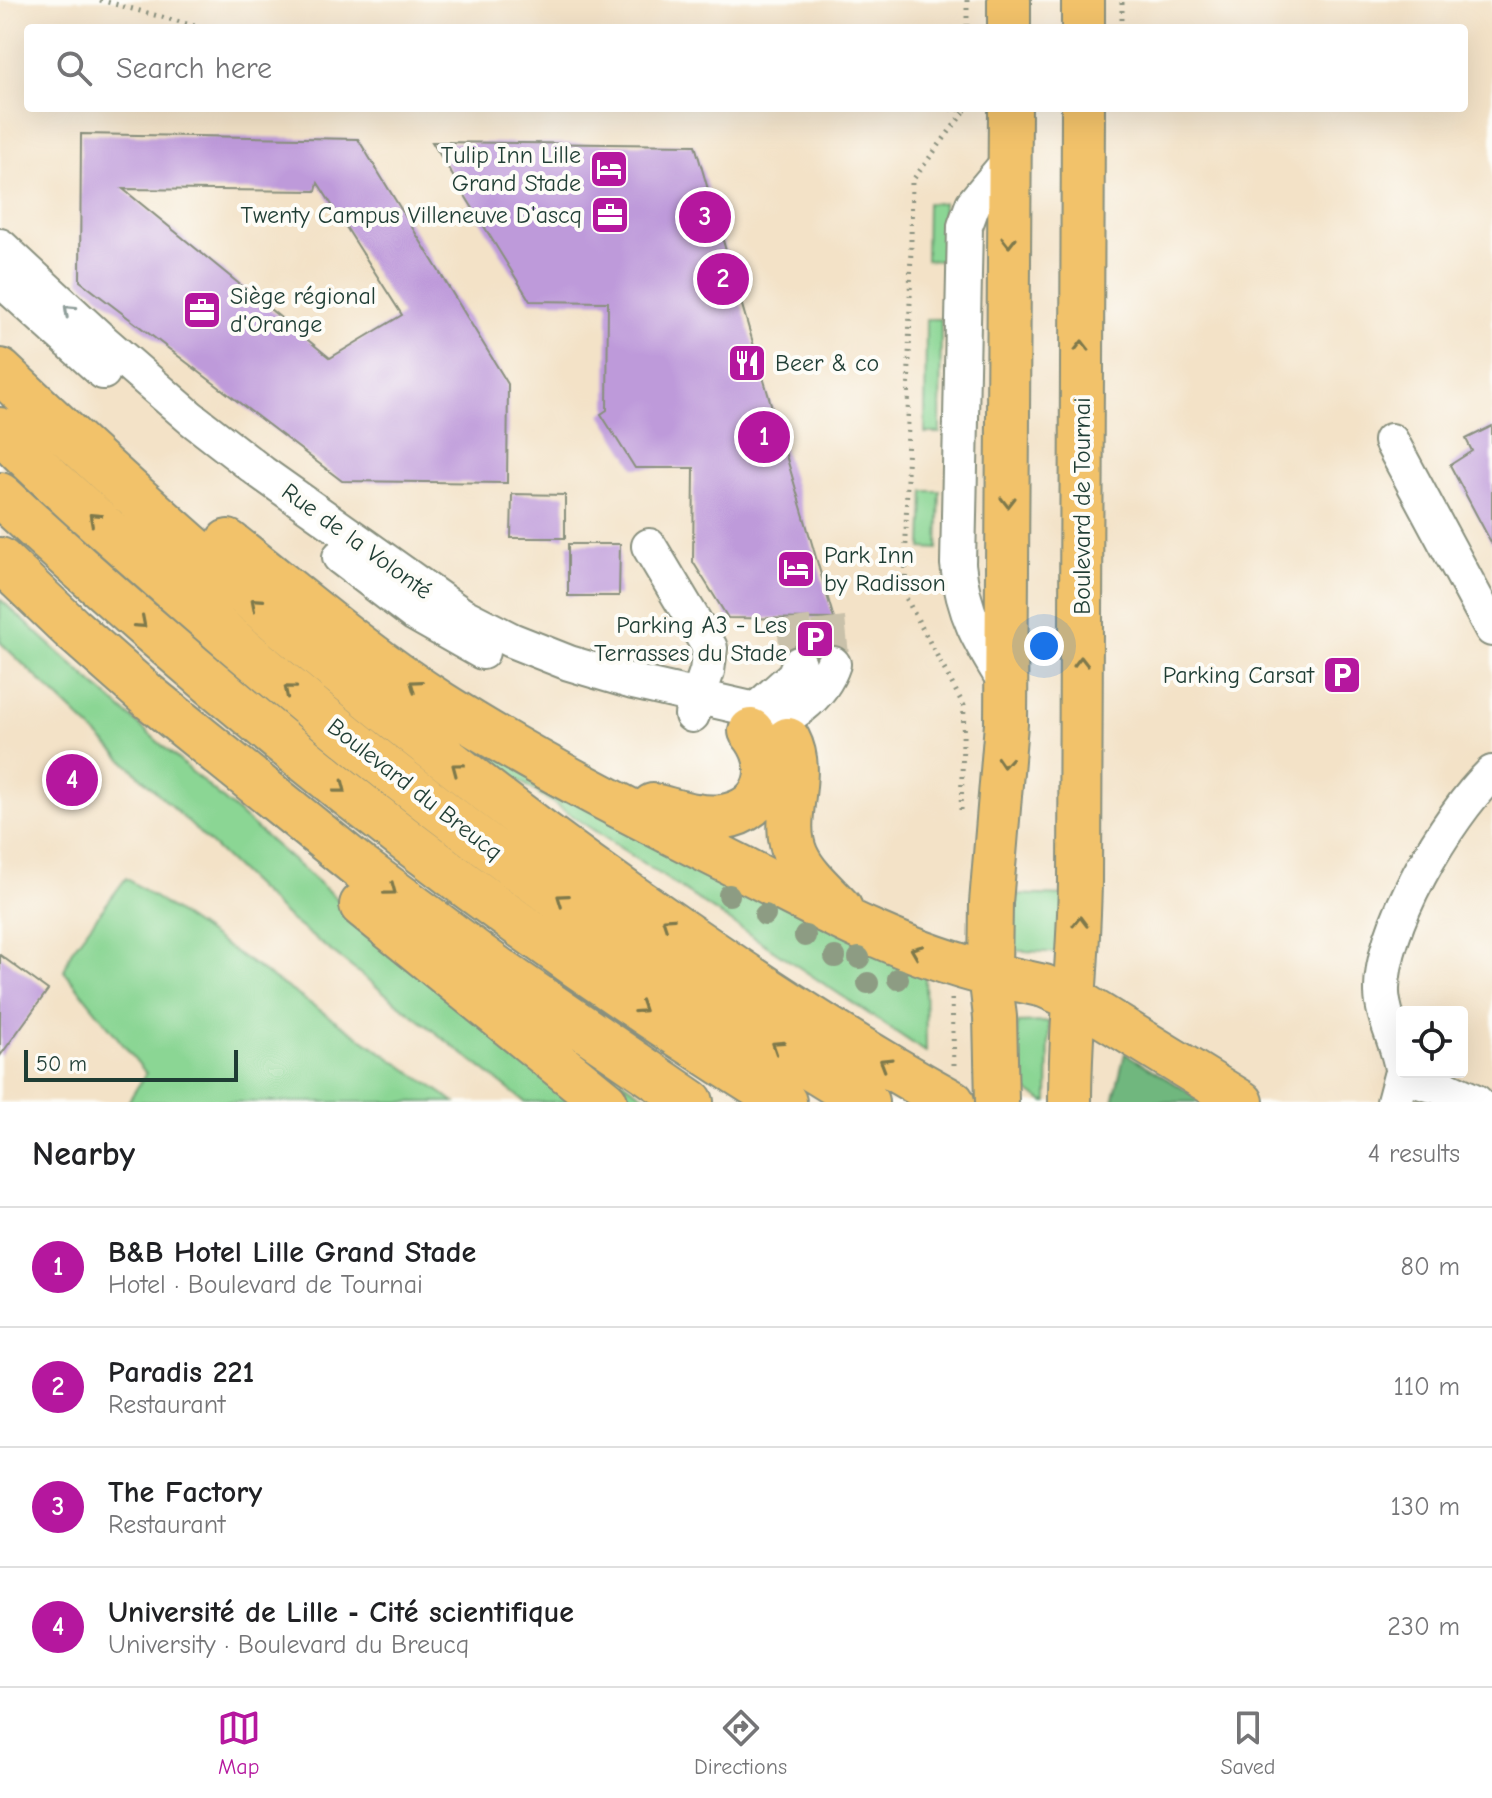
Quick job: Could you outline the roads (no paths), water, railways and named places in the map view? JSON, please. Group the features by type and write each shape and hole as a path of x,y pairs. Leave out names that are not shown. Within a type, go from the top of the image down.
{"highway":[{"path":"0,343 155,483 364,649 440,703 583,788 854,924 951,965 990,974"},
{"path":"0,371 168,528 344,678 439,754 593,870 699,944 952,1102"},
{"name":"Boulevard du Breucq","path":"0,430 131,552 287,690 369,755 614,936 866,1102"},
{"name":"Boulevard du Breucq","path":"0,495 101,588 225,695 389,827 619,994 784,1102"},
{"path":"0,560 148,696 361,868 499,970 691,1102"},
{"path":"71,628 123,687 260,818 605,1102"},
{"path":"583,788 710,818 737,813 755,800 763,790 768,775 761,722"},
{"path":"761,722 790,743 795,760 791,817 796,856 854,924"},
{"path":"737,813 773,825 794,849"}],"main road":[{"path":"1009,0 1009,24"},
{"path":"1083,0 1083,24"},
{"path":"997,1091 995,1017 990,974 992,881 1002,788 1007,685 1010,112"},
{"name":"Boulevard de Tournai","path":"1070,1102 1081,865 1083,112"},
{"path":"990,974 1044,986 1076,1000 1242,1102"}],"lane":[{"name":"Rue de la Volonté","path":"0,246 191,418 262,473 462,615 511,640 569,663 633,682 696,706"},
{"name":"Rue de la Volonté","path":"0,279 64,339 154,415 415,614 485,653 579,686 696,706 761,722"},
{"path":"1391,441 1492,629"},
{"path":"649,546 710,648 707,671 696,706"},
{"path":"761,722 799,664"},
{"path":"761,722 819,689 828,680 833,664"},
{"path":"1476,1102 1448,1089 1405,1088 1399,1048 1384,1011 1382,977 1388,951 1406,905 1443,834 1476,789 1492,773"}],"tunnel":[{"path":"793,619 799,664"},
{"path":"828,619 833,664"}],"place":[{"name":"Tulip Inn Lille Grand Stade","path":"609,169"},
{"name":"Twenty Campus Villeneuve D'ascq","path":"610,215"},
{"name":"The Factory","path":"705,217"},
{"name":"Paradis 221","path":"723,279"},
{"name":"Siège régional d'Orange","path":"202,310"},
{"name":"Beer & co","path":"747,363"},
{"name":"B&B Hotel Lille Grand Stade","path":"764,437"},
{"name":"Park Inn by Radisson","path":"796,569"},
{"name":"Parking A3 - Les Terrasses du Stade","path":"815,639"},
{"name":"Parking Carsat","path":"1342,675"},
{"name":"Université de Lille ‐ Cité scientifique","path":"72,780"}]}
